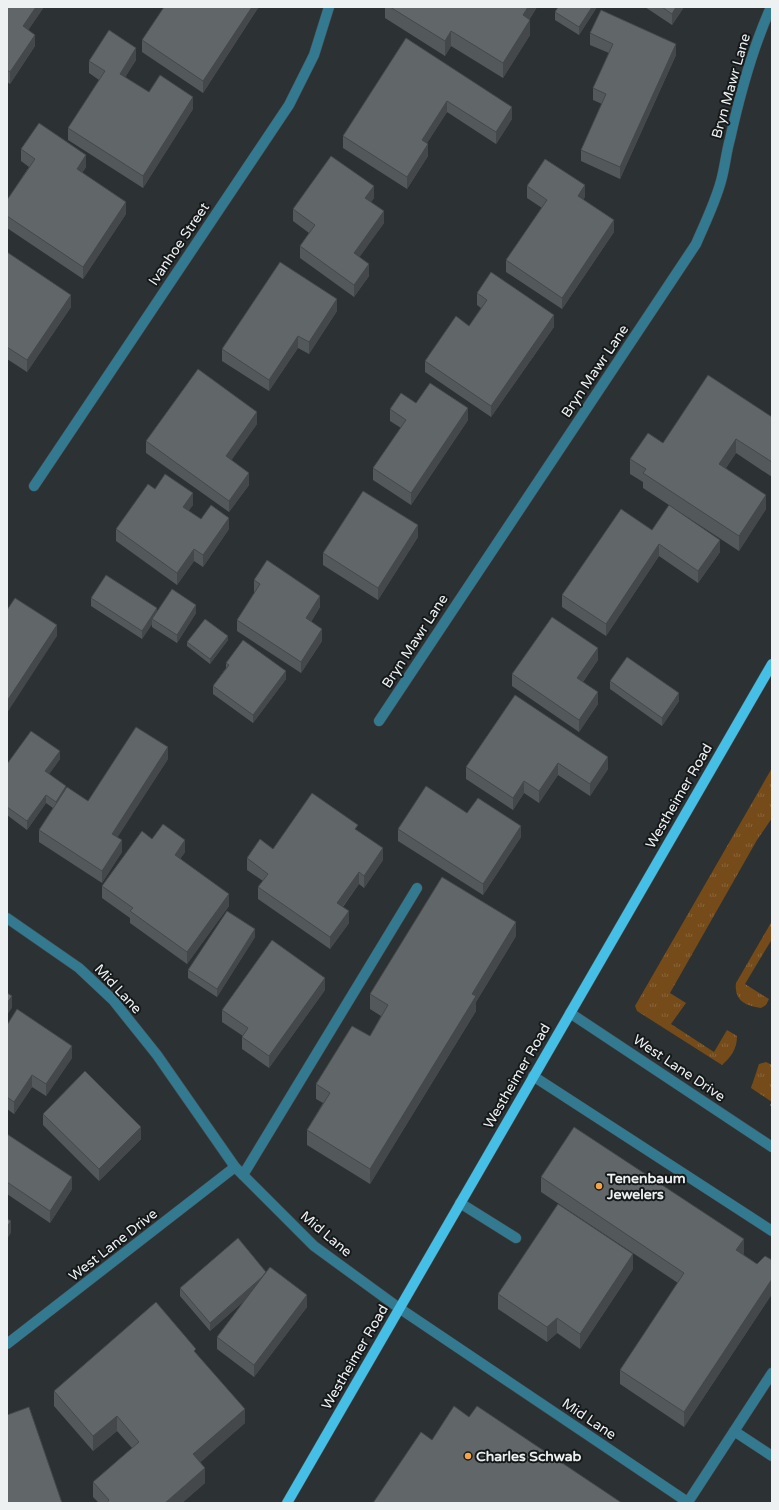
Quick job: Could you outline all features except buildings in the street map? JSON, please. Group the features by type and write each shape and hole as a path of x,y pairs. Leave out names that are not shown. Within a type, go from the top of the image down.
{"main road":[{"name":"Westheimer Road","path":"287,1503 772,664"}],"street":[{"name":"Ivanhoe Street","path":"34,486 289,105 314,55 328,7"},
{"name":"Bryn Mawr Lane","path":"379,721 548,464 653,312 696,244 711,210 721,181 747,72 757,40 770,7"},
{"path":"243,1175 417,888"},
{"name":"Mid Lane","path":"7,918 79,968 113,1000 157,1056 235,1167 314,1246 399,1308 688,1503"},
{"name":"West Lane Drive","path":"570,1013 772,1147"},
{"path":"533,1076 772,1231"},
{"name":"West Lane Drive","path":"7,1344 235,1167"},
{"path":"460,1203 516,1238"},
{"path":"688,1503 772,1373"},
{"path":"734,1431 772,1456"}],"green space":[{"path":"772,768 772,818 757,840 670,993 686,1003 671,1024 714,1052 727,1030 737,1036 736,1045 733,1052 722,1065 637,1011 635,1006"},
{"path":"772,921 772,939 745,984 769,999 766,1005 761,1008 750,1006 739,998 736,983"},
{"path":"766,1062 772,1065 772,1102 751,1088 759,1064"}],"place":[{"name":"Tenenbaum Jewelers","path":"599,1186"},
{"name":"Charles Schwab","path":"468,1456"}]}
